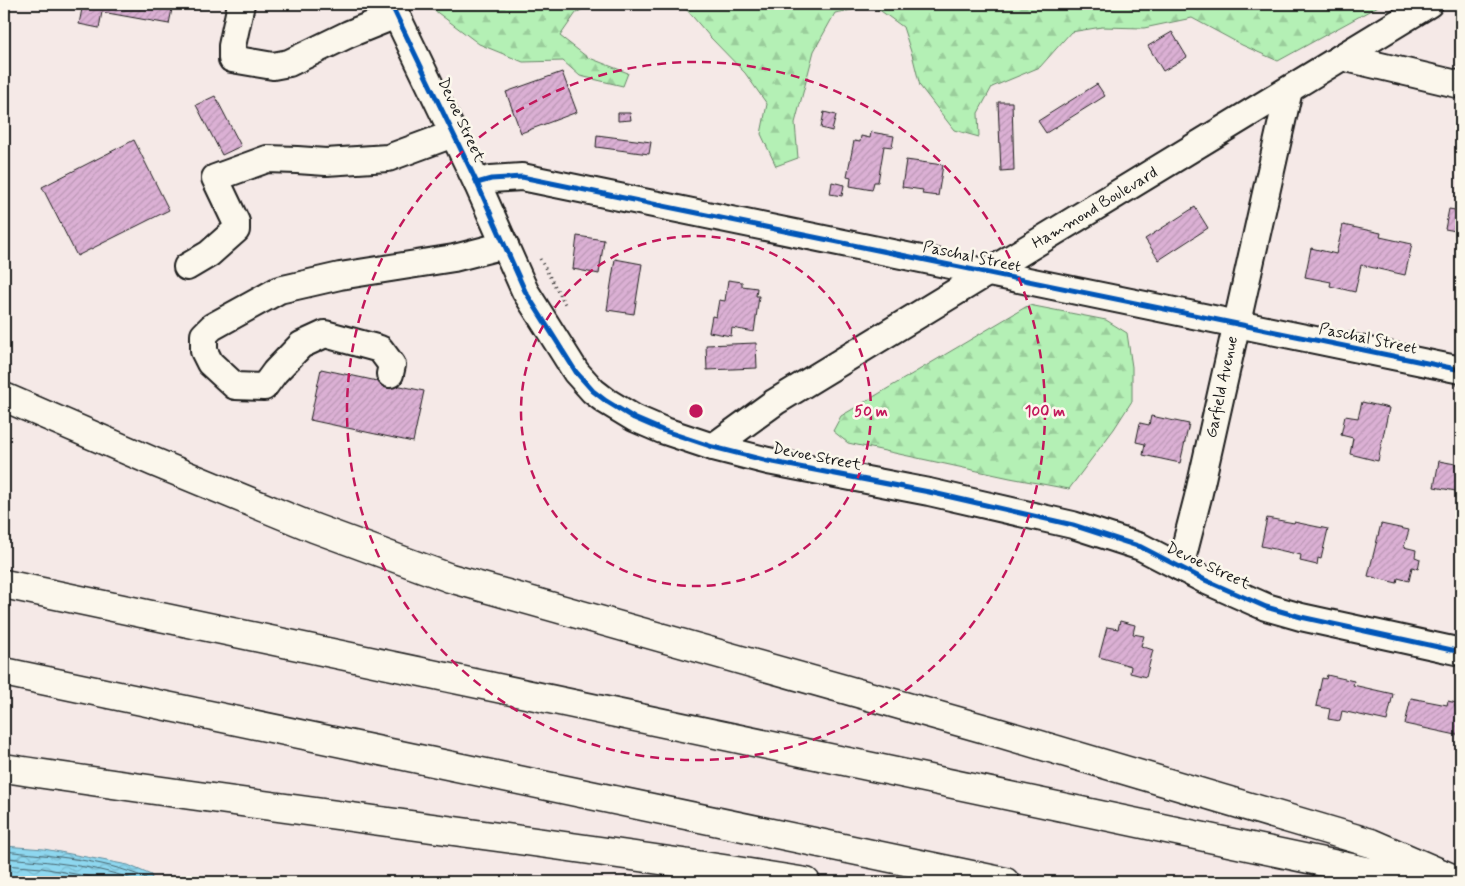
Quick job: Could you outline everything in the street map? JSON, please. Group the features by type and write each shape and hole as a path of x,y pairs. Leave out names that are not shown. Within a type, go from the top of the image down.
{"highway":[{"path":"4,396 154,462 314,528 450,578 986,729 1371,843 1461,882"},
{"path":"4,584 1418,882"},
{"path":"4,672 1005,882"},
{"path":"4,768 146,790 512,838 806,882"}],"street":[{"path":"241,4 232,46 232,59 272,66 289,62 349,34 394,9"},
{"name":"Hammond Boulevard","path":"713,447 775,402 1429,4"},
{"name":"Devoe Street","path":"394,9 477,183 525,291 576,372 606,401 634,418 662,430 713,447 768,461 929,492 1073,525 1141,548 1205,580 1266,606 1301,617 1461,652"},
{"path":"1342,57 1461,85"},
{"name":"Garfield Avenue","path":"1180,567 1198,497 1288,90"},
{"path":"187,267 210,254 236,230 236,222 215,178 267,159 326,162 388,158 454,134"},
{"name":"Paschal Street","path":"477,183 490,179 522,177 1461,370"},
{"path":"390,374 392,365 380,349 325,334 300,345 264,387 235,386 210,363 204,351 204,335 212,327 279,290 340,276 454,258 505,245"}],"path":[{"path":"537,253 570,313"}],"green space":[{"path":"432,4 591,4 576,13 560,36 587,57 628,73 623,86 580,76 563,61 523,62 479,44 434,10"},
{"path":"669,4 1382,4 1278,61 1242,45 1192,18 1144,28 1102,27 1071,32 1040,67 992,87 978,113 979,137 954,130 920,86 903,27 874,6 835,13 814,51 795,123 798,158 776,166 761,134 767,104 745,73 687,10"},
{"path":"1029,305 1106,320 1127,333 1132,367 1132,401 1114,429 1069,489 848,443 833,431 841,416"}],"water":[{"path":"4,846 44,849 128,865 151,875 153,882 4,882"}],"building":[{"path":"83,4 173,4 169,24 102,12 99,28 79,24"},
{"path":"174,4 200,4 200,8"},
{"path":"1172,32 1187,57 1163,71 1148,46"},
{"path":"562,72 577,112 521,133 506,92"},
{"path":"1097,84 1105,96 1046,133 1038,121"},
{"path":"215,96 241,146 222,155 196,105"},
{"path":"998,102 1012,102 1014,170 1001,171"},
{"path":"824,112 836,115 832,131 821,128"},
{"path":"618,113 630,113 631,120 618,121"},
{"path":"871,132 894,136 892,147 884,146 878,182 874,182 872,190 850,186 851,177 847,176 854,141 860,142 861,136 870,138"},
{"path":"597,135 651,142 649,154 596,147"},
{"path":"134,140 169,210 77,256 42,187"},
{"path":"906,160 943,165 938,196 922,194 923,190 902,187"},
{"path":"832,182 844,185 842,196 830,194"},
{"path":"1195,207 1208,228 1159,260 1145,239"},
{"path":"1449,209 1461,211 1456,231 1445,229"},
{"path":"1343,225 1381,233 1380,237 1412,244 1405,275 1361,265 1355,292 1330,286 1331,282 1305,277 1311,248 1336,254"},
{"path":"577,236 604,240 599,274 573,269"},
{"path":"615,259 642,264 634,314 607,310"},
{"path":"728,280 742,282 742,286 757,288 756,296 759,296 754,332 732,328 731,336 709,332 712,316 716,317 719,300 725,301"},
{"path":"756,343 757,368 707,370 706,345"},
{"path":"321,369 424,391 413,442 310,420"},
{"path":"1362,402 1389,408 1378,461 1350,454 1353,438 1341,435 1345,416 1358,418"},
{"path":"1151,416 1189,424 1180,463 1143,455 1145,444 1136,442 1140,423 1149,425"},
{"path":"1439,461 1461,465 1461,492 1434,487"},
{"path":"1267,518 1328,529 1321,559 1318,558 1317,565 1300,561 1301,555 1261,546"},
{"path":"1381,524 1409,530 1404,547 1416,550 1415,557 1420,559 1418,569 1412,567 1409,581 1398,578 1397,583 1368,576"},
{"path":"1120,621 1135,625 1133,634 1144,636 1141,646 1153,650 1146,677 1130,673 1131,666 1099,657 1107,627 1118,629"},
{"path":"1327,675 1354,681 1353,685 1393,694 1387,721 1342,711 1340,721 1328,719 1330,709 1316,706 1322,678 1326,679"},
{"path":"1411,698 1447,705 1448,701 1456,703 1455,707 1461,708 1461,736 1405,724"}],"cycle path":[{"path":"391,4 477,183 525,291 576,372 593,391 634,418 662,430 713,447 768,461 929,492 1073,525 1141,547 1205,580 1266,607 1301,617 1461,652"},
{"path":"477,183 491,179 522,177 1461,370"}]}
